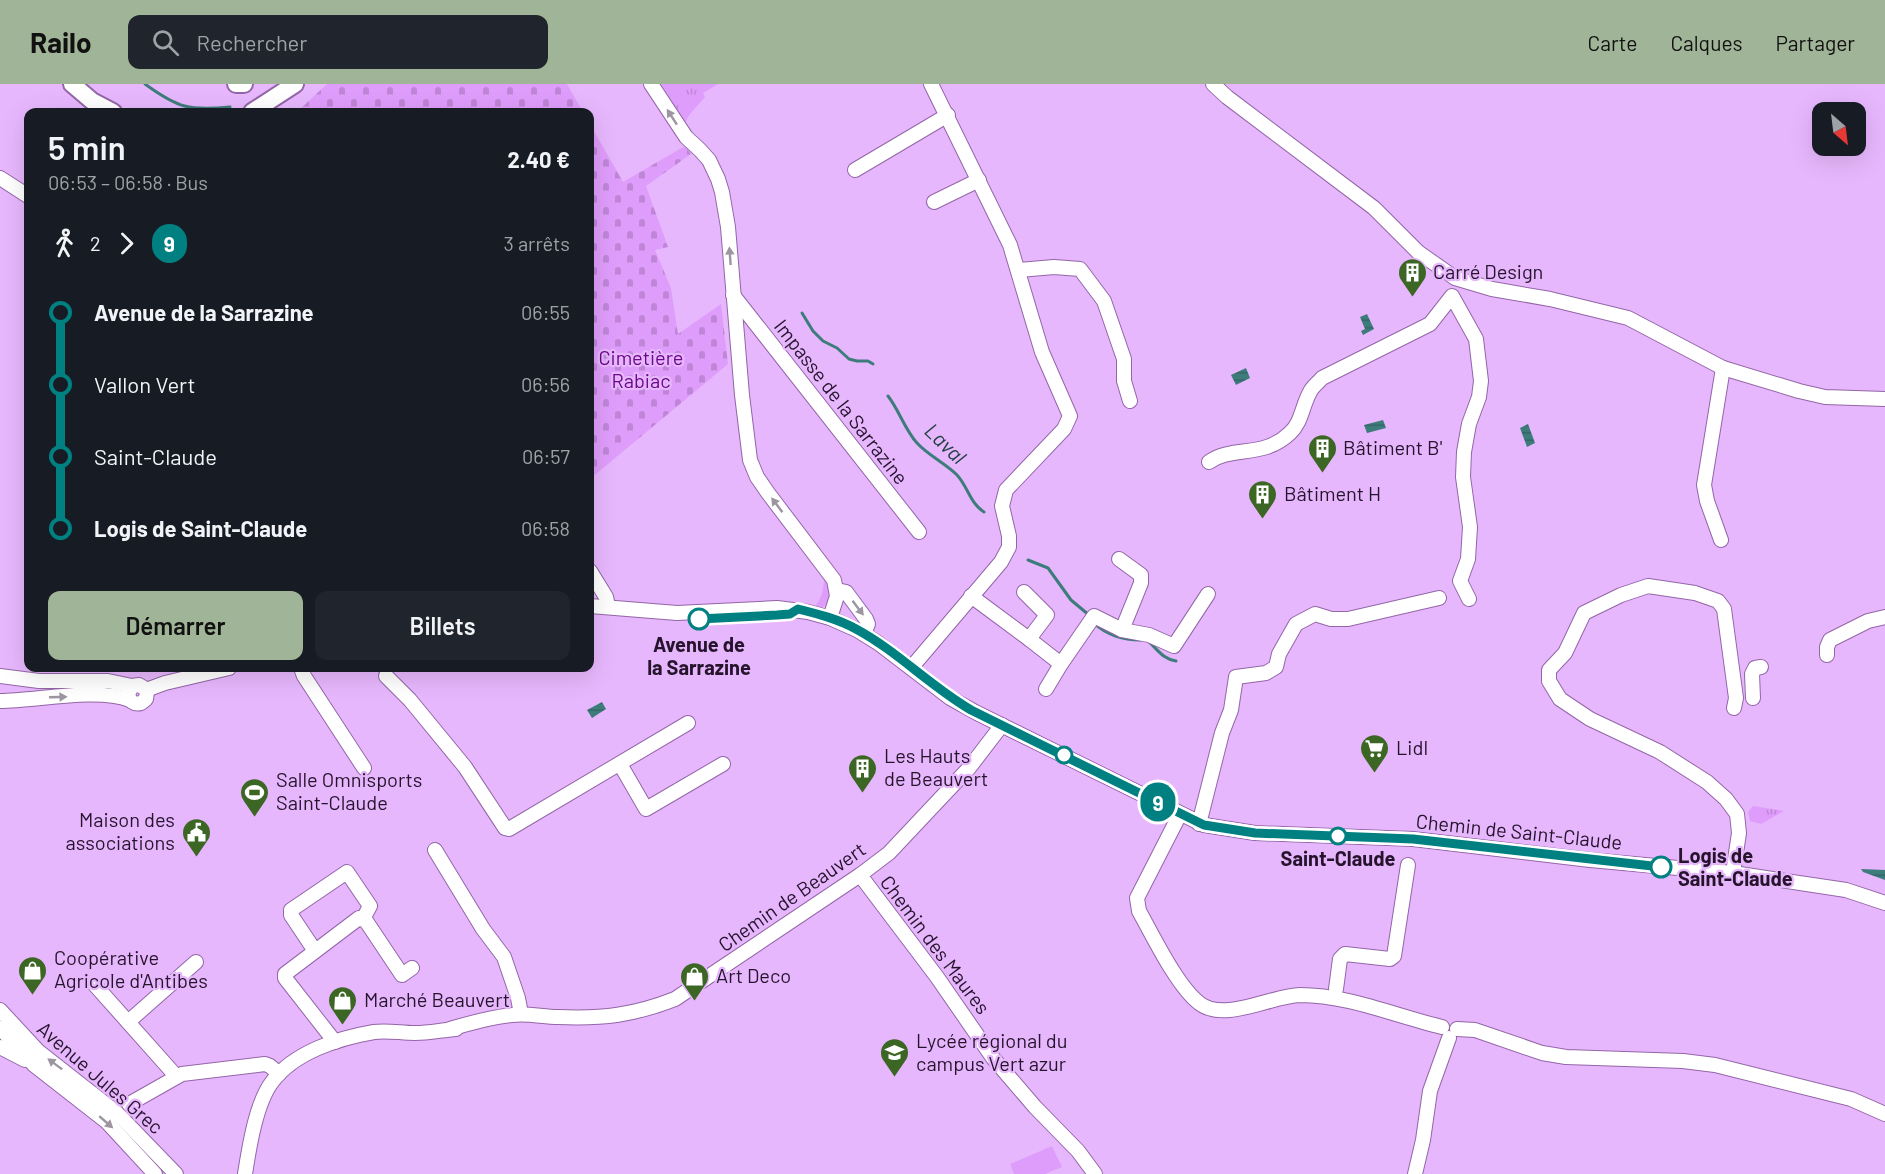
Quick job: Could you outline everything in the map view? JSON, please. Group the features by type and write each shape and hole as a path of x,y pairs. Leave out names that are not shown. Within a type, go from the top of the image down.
{"main road":[{"path":"72,84 92,101 105,108"},
{"path":"236,84 244,84"},
{"path":"258,108 295,84"}],"street":[{"path":"651,84 686,137 709,160 718,179 728,227 750,460 762,485 824,566 837,590 836,602 830,618"},
{"path":"911,668 1000,562 1009,547 1009,536 1002,506 1006,490 1064,429 1070,416 1042,352 1010,245 931,84"},
{"path":"1213,84 1374,208 1418,252 1455,278 1492,289 1628,318 1723,368 1799,391 1826,397 1885,399"},
{"path":"855,170 948,115"},
{"path":"0,178 24,193"},
{"path":"934,202 979,180"},
{"path":"1019,270 1054,267 1080,269 1090,280 1104,300 1124,359 1124,381 1130,401"},
{"name":"Impasse de la Sarrazine","path":"733,295 919,532"},
{"path":"1209,462 1216,457 1257,451 1276,444 1291,433 1299,422 1310,391 1322,378 1430,324 1452,296 1476,339 1480,381 1479,397 1469,424 1464,452 1463,477 1470,527 1468,559 1461,581 1469,599"},
{"path":"1721,540 1707,501 1704,485 1723,368"},
{"path":"1119,559 1141,575 1141,583 1122,630"},
{"path":"594,583 598,606"},
{"path":"1733,873 1739,833 1737,814 1726,799 1707,782 1660,752 1590,719 1560,699 1549,681 1549,670 1565,653 1584,613 1621,595 1648,586 1695,593 1718,601 1724,609 1736,698 1734,708"},
{"path":"837,590 846,592 866,619 868,624 864,634"},
{"path":"1023,592 1047,615 1029,639"},
{"path":"1046,688 1094,616 1122,630 1149,635 1174,646 1208,594"},
{"path":"971,596 1061,664"},
{"path":"1199,824 1222,733 1231,710 1236,677 1266,673 1276,667 1280,654 1296,624 1315,614 1331,619 1348,620 1439,598"},
{"name":"Chemin de Saint-Claude","path":"598,606 677,613 788,608 830,618 864,634 950,698 1199,824 1255,833 1413,839 1590,860 1733,873 1846,890 1885,903"},
{"path":"1827,655 1830,640 1868,621 1885,617"},
{"path":"1753,698 1752,674 1755,668 1761,668"},
{"path":"0,701 122,697 142,686 146,690 212,672"},
{"path":"302,672 364,768"},
{"path":"0,676 54,675 108,681 131,693"},
{"path":"386,676 410,700 465,767 505,828 509,829 688,723"},
{"name":"Chemin de Beauvert","path":"245,1174 259,1111 267,1090 279,1074 293,1063 335,1042 375,1032 414,1033 556,1017 624,1016 675,999 860,875 889,853 969,768 1002,725"},
{"path":"620,764 646,809 723,764"},
{"path":"1180,813 1137,898 1139,911 1183,987 1199,1003 1213,1010 1229,1011 1274,998 1300,995 1334,998 1450,1031 1475,1030 1542,1053 1715,1065 1851,1099 1885,1114"},
{"path":"435,850 483,929 504,957 521,1014"},
{"path":"1336,989 1340,959 1345,954 1389,959 1394,956 1408,865"},
{"path":"315,951 291,915 291,910 346,872 370,906 363,919"},
{"name":"Chemin des Maures","path":"860,875 937,977 993,1058 1035,1107 1078,1151 1095,1174"},
{"path":"335,1042 285,978 285,974 359,918 366,921 402,975 412,968"},
{"path":"128,1022 196,962"},
{"path":"95,986 176,1076"},
{"name":"Avenue Jules Grec","path":"0,1010 38,1051 117,1113 176,1174"},
{"name":"Chemin de Beauvert","path":"450,1029 480,1020 521,1014 556,1017"},
{"name":"Avenue Jules Grec","path":"0,1028 34,1065 107,1122 156,1174"},
{"path":"1415,1174 1423,1140 1430,1091 1450,1031"},
{"path":"0,1047 34,1065"},
{"path":"129,1104 176,1076 265,1064 279,1074"}],"green space":[{"path":"327,84 567,84 581,108 301,108"},
{"path":"655,84 718,84 703,93 705,97 683,126"},
{"name":"Cimetière Rabiac","path":"594,131 623,182 685,146 691,154 646,186 668,247 655,250 671,288 678,334 721,304 728,364 594,476"},
{"path":"824,571 830,580 831,600 822,608 815,606 823,590"},
{"path":"1753,806 1784,811 1761,824 1750,821 1748,812"},
{"path":"1052,1146 1062,1167 1045,1174 1014,1174 1010,1164"}],"shaded area":[{"path":"1367,314 1374,329 1363,335 1361,331 1365,329 1360,317"},
{"path":"1246,368 1250,378 1236,385 1231,375"},
{"path":"1383,420 1386,428 1367,433 1364,425"},
{"path":"1528,424 1535,443 1527,447 1520,428"},
{"path":"602,702 606,709 592,718 587,710"},
{"path":"1861,869 1885,870 1885,880 1863,872"}],"waterway":[{"name":"Laval","path":"145,84 166,98 185,106 230,107"},
{"name":"Laval","path":"802,313 813,331 823,341 837,348 849,359 868,361 873,364"},
{"name":"Laval","path":"888,396 917,443 957,475 975,504 984,512"},
{"name":"Laval","path":"1028,560 1048,568 1071,600 1089,615"},
{"name":"Laval","path":"1094,623 1104,631 1116,636 1140,640"},
{"name":"Laval","path":"1149,642 1164,656 1176,661"}],"bus line":[{"name":"9","path":"699,619 790,614 798,609 850,626 878,643 950,698 971,710 1199,824 1255,833 1413,839 1661,867"}],"place":[{"name":"Carré Design","path":"1412,298"},
{"name":"Bâtiment B'","path":"1322,474"},
{"name":"Bâtiment H","path":"1263,520"},
{"name":"Avenue de la Sarrazine","path":"699,619"},
{"name":"Lidl","path":"1375,774"},
{"name":"Les Hauts de Beauvert","path":"863,794"},
{"name":"Salle Omnisports Saint-Claude","path":"255,818"},
{"name":"Saint-Claude","path":"1338,836"},
{"name":"Maison des associations","path":"196,858"},
{"name":"Logis de Saint-Claude","path":"1661,867"},
{"name":"Coopérative Agricole d'Antibes","path":"33,996"},
{"name":"Art Deco","path":"695,1002"},
{"name":"Marché Beauvert","path":"343,1026"},
{"name":"Lycée régional du campus Vert azur","path":"895,1078"}]}
